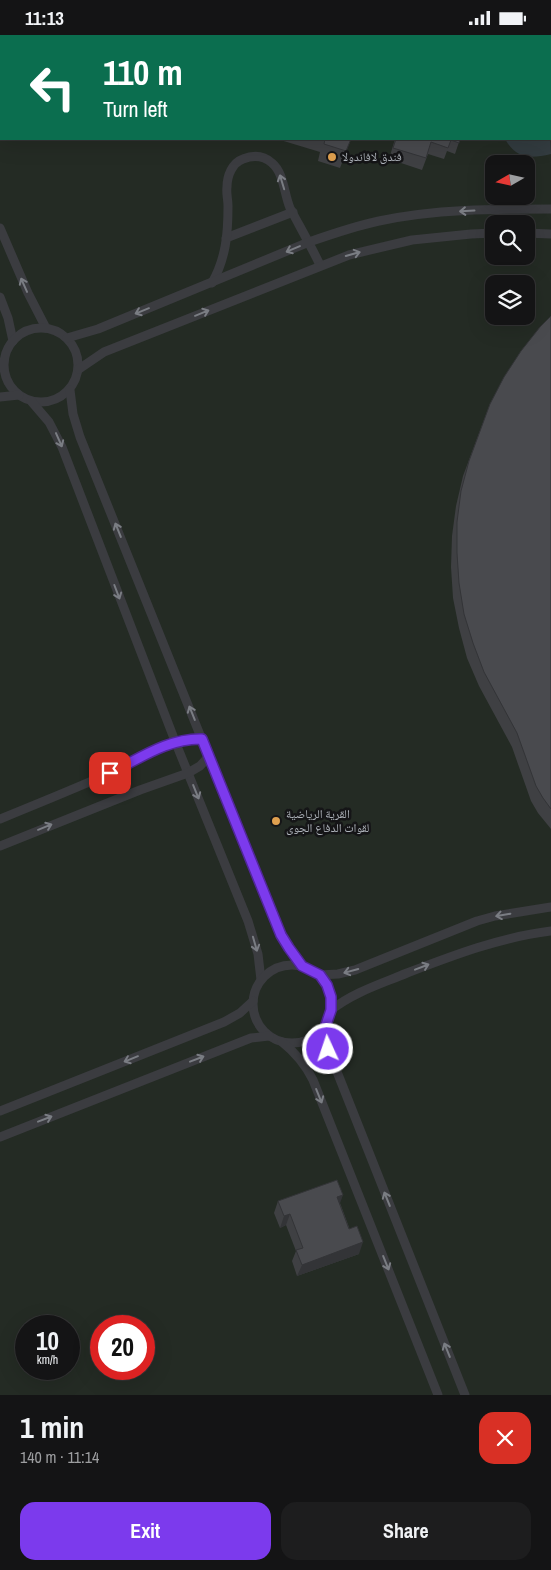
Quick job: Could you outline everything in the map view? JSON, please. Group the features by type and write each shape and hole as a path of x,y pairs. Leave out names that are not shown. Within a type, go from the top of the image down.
{"lane":[{"path":"212,283 223,260 228,205 227,187 233,167 239,160 247,157 262,157 273,164 278,171 286,197 320,265"},
{"path":"67,338 98,329 309,242 353,228 406,216 469,210 551,209"},
{"path":"226,238 293,212"},
{"path":"0,228 28,293 46,328"},
{"path":"78,369 104,352 349,255 412,241 471,233 485,233"},
{"path":"535,233 551,234"},
{"path":"0,297 8,318 13,341"},
{"path":"31,401 48,402 63,396 70,390 77,377 76,352 67,338 57,331 46,328 28,331 13,341 2,362 7,380 19,395 31,401 49,422 56,434 175,741 248,921 258,954 261,980"},
{"path":"70,390 73,414 80,437 275,921 289,948 302,966"},
{"path":"0,397 19,395"},
{"path":"0,819 110,773 175,741 202,739"},
{"path":"0,846 94,807 188,773 200,766 209,756"},
{"path":"320,975 338,974 355,970 477,921 495,916 551,907"},
{"path":"331,1010 360,992 449,957 503,940 551,931"},
{"path":"282,1042 295,1043 307,1041 318,1034 326,1025 331,1010 331,997 327,985 320,975 302,966 290,964 269,972 261,980 256,990 253,1001 254,1014 260,1026 269,1036 282,1042 294,1051 313,1080 438,1395"},
{"path":"0,1111 224,1022 240,1013 253,1001"},
{"path":"326,1025 328,1049 465,1395"},
{"path":"0,1137 244,1041 269,1036"}],"shaded area":[{"name":"القرية الرياضية لقوات الدفاع الجوى","path":"0,140 551,140 551,1395 0,1395"},
{"path":"506,140 550,140 551,154 535,157 535,155 522,155 514,150"}],"building":[{"path":"325,140 351,140 346,151 324,144"},
{"path":"396,140 451,140 448,148 431,142 426,158 393,148"},
{"path":"551,316 551,809 536,786 517,733 484,672 473,643 464,614 459,583 457,522 461,491 469,461 490,404 504,377 521,351"},
{"path":"337,1180 343,1195 337,1197 349,1229 357,1226 363,1242 302,1265 296,1250 303,1248 290,1214 284,1216 278,1201"}],"place":[{"name":"فندق لافاندولا","path":"332,157"},
{"name":"القرية الرياضية لقوات الدفاع الجوى","path":"276,821"}],"route":[{"path":"110,773 175,741 202,739 281,935 302,966 320,975 327,985 331,997 331,1010 326,1025 328,1049"}]}
